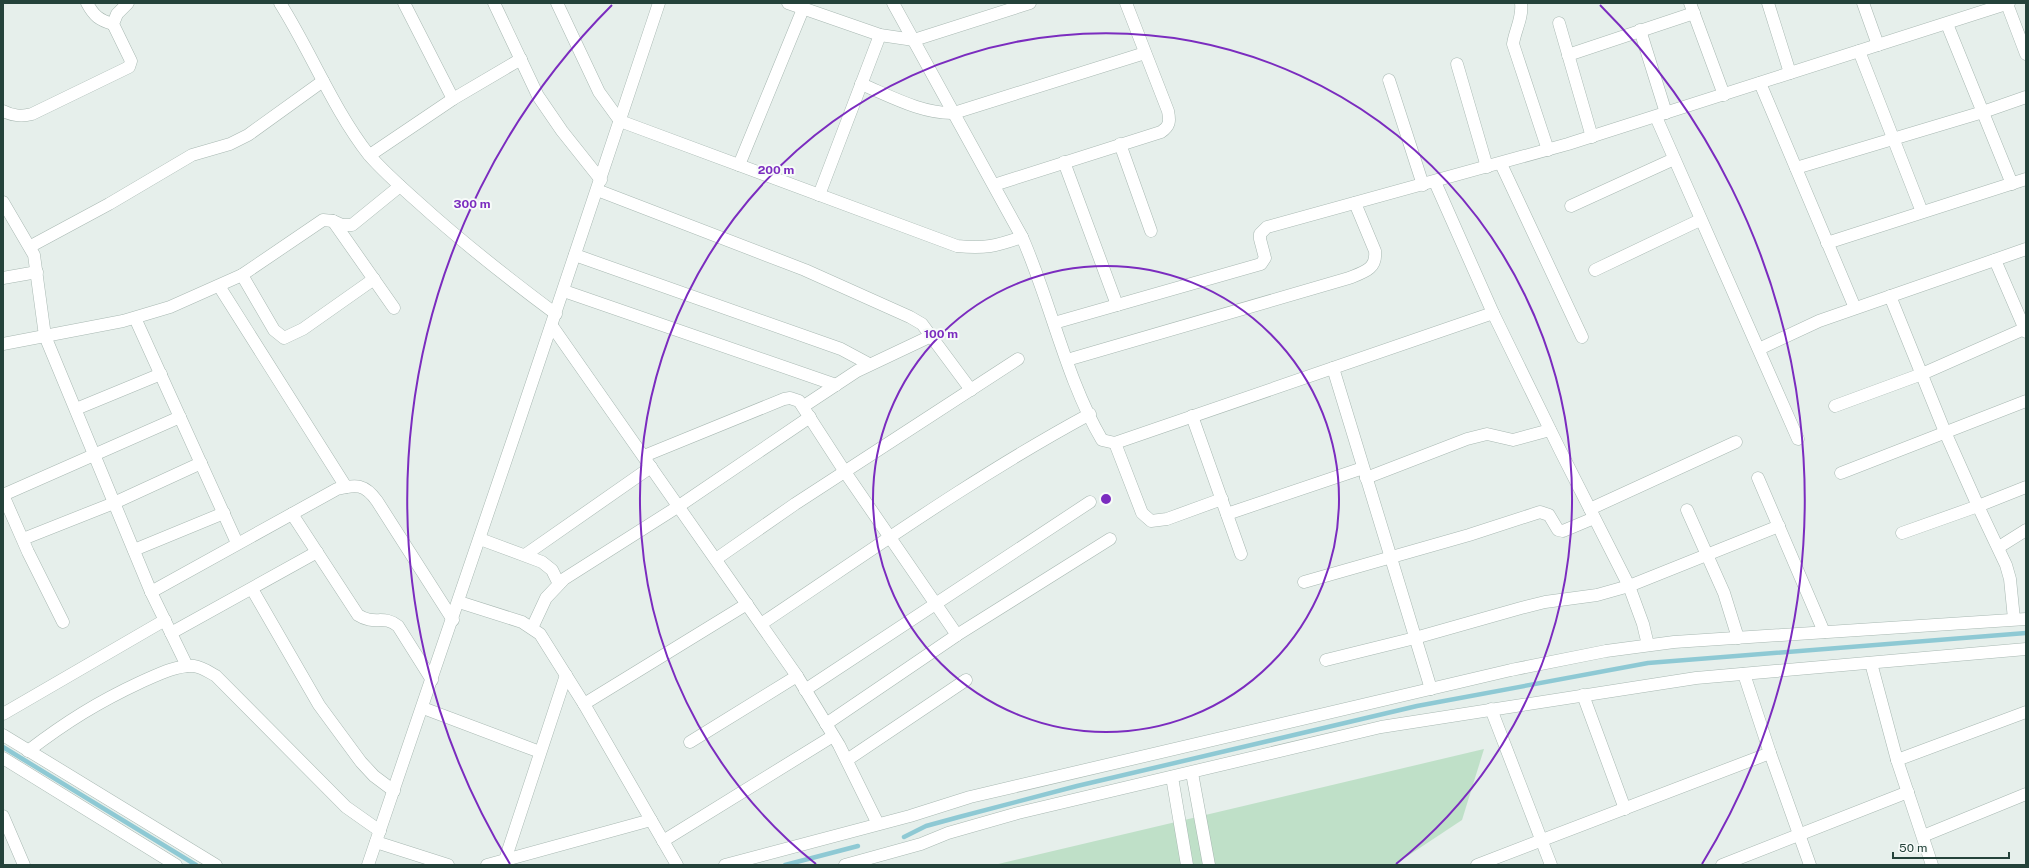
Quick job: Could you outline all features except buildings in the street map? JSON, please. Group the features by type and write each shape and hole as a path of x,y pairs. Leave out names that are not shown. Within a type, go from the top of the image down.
{"street":[{"path":"3,111 10,115 22,117 32,114 129,67 131,61 113,24 98,19 87,3"},
{"path":"113,24 117,14 128,3"},
{"path":"280,3 323,81 370,156 400,186 501,273 556,314"},
{"path":"494,3 538,96 599,185 806,270 910,317 922,324 971,390"},
{"path":"557,3 599,92 620,121 957,246 979,248 994,247 1022,237"},
{"path":"368,865 423,708 564,291 659,3"},
{"path":"788,3 880,35 914,40 1030,3"},
{"path":"892,3 914,40 1022,237 1038,274 1067,360 1102,440 1115,443 1493,313"},
{"path":"994,184 1161,132 1166,128 1170,121 1126,3"},
{"path":"1521,3 1521,18 1513,44 1548,150"},
{"path":"1768,3 1790,74"},
{"path":"1863,3 1878,45"},
{"path":"1054,323 1260,264 1265,258 1260,234 1267,227 1501,164 1592,137 1947,24 1986,7 2008,3 2026,54"},
{"path":"408,4 453,99"},
{"path":"1568,55 1640,30 1692,8 1724,95"},
{"path":"739,165 803,9"},
{"path":"1559,22 1592,137"},
{"path":"1947,24 2012,184"},
{"path":"1640,30 1661,115 1674,159 1798,439"},
{"path":"819,194 880,35"},
{"path":"1859,51 1922,212"},
{"path":"861,84 926,109 942,113 954,113 1145,53"},
{"path":"370,156 453,99 521,59"},
{"path":"1457,64 1487,167"},
{"path":"1389,80 1429,183 1550,430 1629,586 1643,624 1648,645"},
{"path":"31,246 109,204 192,155 230,144 248,135 323,81"},
{"path":"1760,83 1855,308"},
{"path":"1796,168 1983,112 2026,97"},
{"path":"1120,144 1151,231"},
{"path":"1571,206 1674,159"},
{"path":"1064,162 1117,306"},
{"path":"1501,164 1582,337"},
{"path":"1827,243 2026,179"},
{"path":"3,344 135,318 170,307 242,275 318,222 323,220 333,221 347,226 357,222 400,186"},
{"path":"3,202 31,246 36,263 45,336 151,592 186,666"},
{"path":"1067,360 1349,278 1365,271 1373,265 1376,259 1375,251 1355,203"},
{"path":"1595,270 1700,220"},
{"path":"333,221 394,308"},
{"path":"1759,349 1799,329 1855,308 2026,249"},
{"path":"576,255 840,349 869,364"},
{"path":"1835,406 1922,374 2025,331 1995,260"},
{"path":"3,278 37,272"},
{"path":"242,275 274,330 284,338 304,329 374,279"},
{"path":"218,286 346,487"},
{"path":"564,291 836,385"},
{"path":"725,865 878,824 978,795 1431,689 1592,654 1674,642 2020,619 2010,579 1999,547 1978,506 1945,432 1890,296"},
{"path":"135,318 238,543"},
{"path":"552,326 797,676 847,760 878,824"},
{"path":"532,628 546,598 559,584 585,565 679,506 807,412 836,385 869,364 932,336"},
{"path":"716,559 845,472 1018,359"},
{"path":"1333,368 1431,689"},
{"path":"76,409 161,374"},
{"path":"644,456 784,399 795,399 807,412 845,472 957,635"},
{"path":"1840,473 2026,401"},
{"path":"761,624 985,475 1045,438 1090,414"},
{"path":"1192,416 1242,554"},
{"path":"63,622 23,539 8,519 3,495 180,417"},
{"path":"1227,514 1487,434 1513,440 1550,430"},
{"path":"1304,582 1469,535 1540,512 1549,515 1558,530 1563,531 1592,514 1736,442"},
{"path":"1115,443 1142,513 1151,521 1167,519 1222,499"},
{"path":"23,539 114,503 201,463"},
{"path":"525,555 652,467"},
{"path":"1758,478 1824,632"},
{"path":"151,592 337,489 355,485 370,492 452,620"},
{"path":"1902,533 2026,487"},
{"path":"805,690 1090,502"},
{"path":"1687,510 1724,593 1738,638"},
{"path":"134,550 224,513"},
{"path":"292,514 358,615 374,621 391,621 398,626 432,680"},
{"path":"1326,660 1415,638 1521,608 1597,595 1629,586 1779,526"},
{"path":"1999,547 2026,530"},
{"path":"480,539 542,562 552,570 559,584"},
{"path":"826,724 957,635 1110,539"},
{"path":"170,633 317,552"},
{"path":"252,589 319,705 361,762 374,776 394,791"},
{"path":"458,602 522,622 540,634 584,704 677,865"},
{"path":"584,704 747,604"},
{"path":"3,714 165,620"},
{"path":"845,865 882,860 1018,813 1381,727 1696,678 2026,649"},
{"path":"1870,663 1897,760 1932,865"},
{"path":"28,751 69,720 108,697 162,672 186,666 195,666 216,676 346,807 378,837 448,865"},
{"path":"1744,674 1770,753 1810,865"},
{"path":"505,860 566,675"},
{"path":"690,742 797,676"},
{"path":"847,760 966,680"},
{"path":"1583,695 1625,809"},
{"path":"423,708 540,752"},
{"path":"1491,709 1551,865"},
{"path":"1897,760 2026,712"},
{"path":"3,734 28,751 216,865"},
{"path":"664,841 833,736"},
{"path":"1477,865 1770,753"},
{"path":"3,758 172,864"},
{"path":"1182,775 1187,865"},
{"path":"1182,775 1209,865"},
{"path":"1722,865 1908,792"},
{"path":"1923,836 2026,794"},
{"path":"3,816 24,865"},
{"path":"487,865 651,820"}],"green space":[{"path":"1484,749 1462,820 1394,865 994,865"}],"waterway":[{"path":"904,837 926,826 1077,786 1417,706 1648,663 2026,633"},
{"path":"3,747 196,865"},
{"path":"785,865 858,846"}]}
